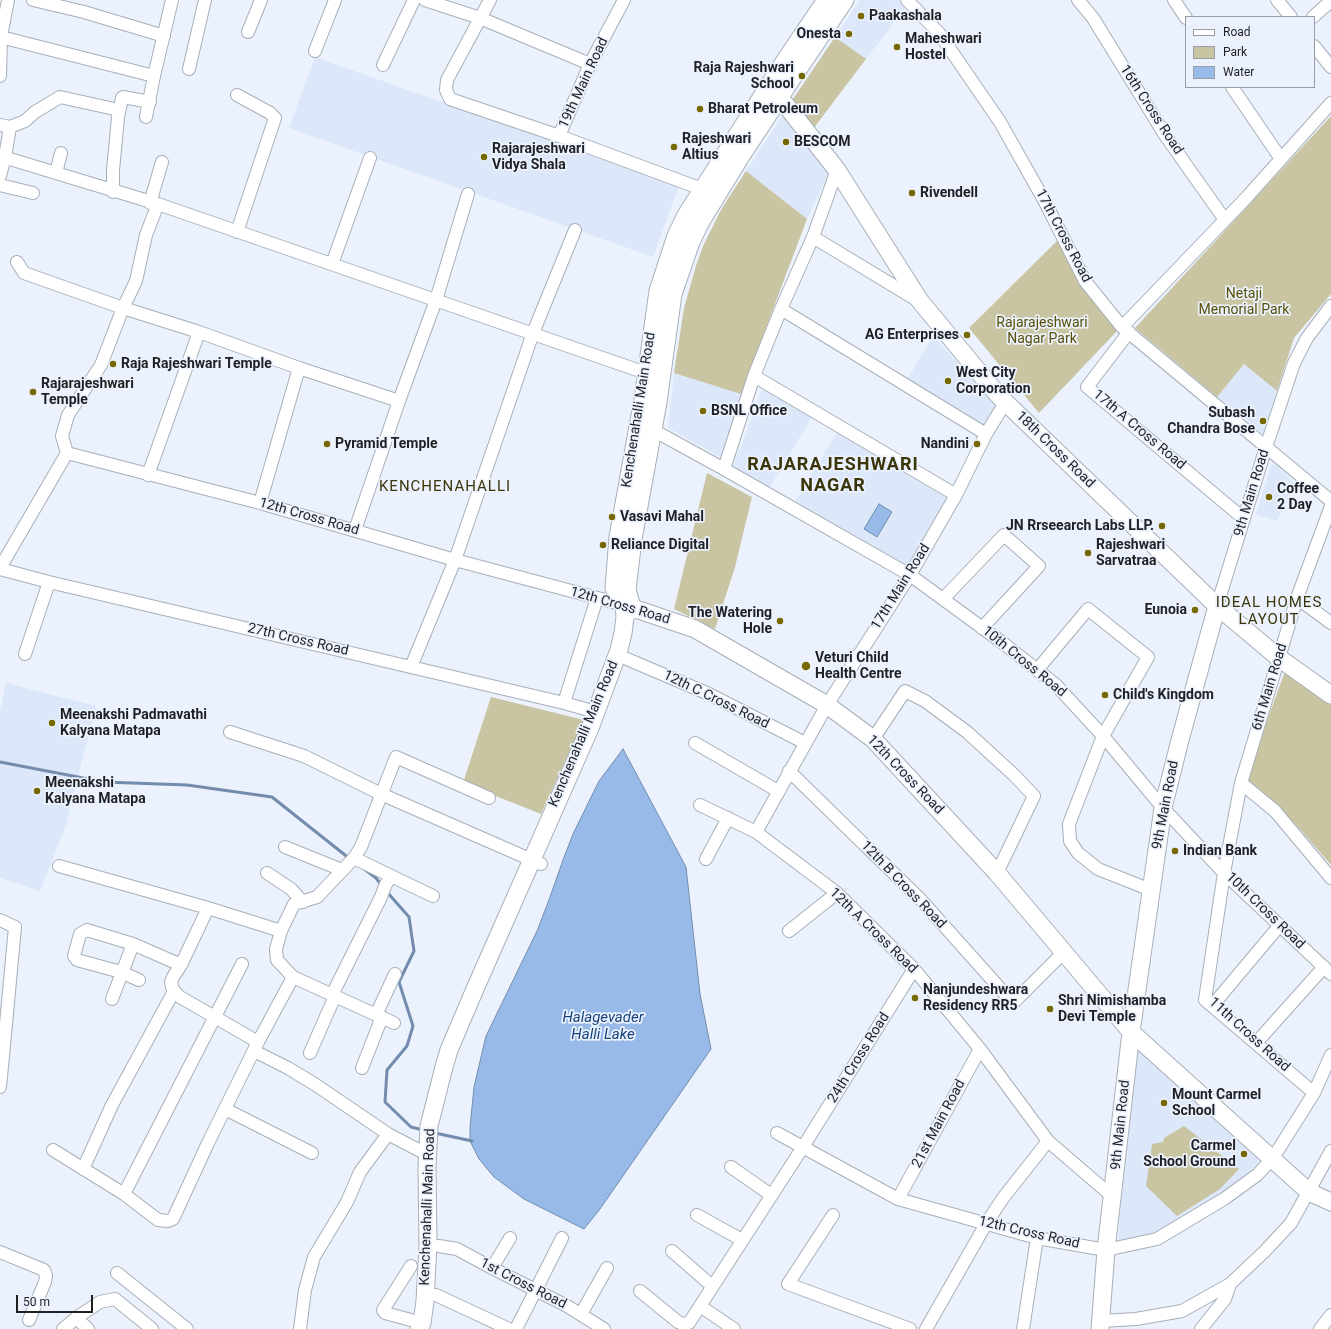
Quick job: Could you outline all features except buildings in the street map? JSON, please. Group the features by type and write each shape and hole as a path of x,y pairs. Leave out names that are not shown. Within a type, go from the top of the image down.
{"main road":[{"name":"Kenchenahalli Main Road","path":"424,1327 433,1138 449,1050 475,989 600,732 627,659 636,617 614,588 618,537 654,373 674,294 690,242 826,0"},
{"name":"Kenchenahalli Main Road","path":"536,862 619,650 628,606 627,590 633,539 653,430 658,291 676,236 702,189 845,0"},
{"name":"18th Cross Road","path":"775,91 837,170 920,301 987,384 1217,606 1279,658 1331,695"},
{"name":"12th Cross Road","path":"628,606 694,628 827,704 874,739 997,873 1131,1032 1273,1158 1309,1192 1330,1199"},
{"name":"9th Main Road","path":"1101,1325 1106,1250 1131,1032 1162,808 1217,606"},
{"name":"Kenchenahalli Main Road","path":"424,1327 436,1296 438,1246 438,1167 433,1138"}],"street":[{"path":"0,76 1,37 8,0"},
{"path":"33,0 84,12 164,36"},
{"path":"146,117 172,0"},
{"path":"189,69 205,0"},
{"path":"248,32 261,0"},
{"path":"315,51 334,0"},
{"path":"384,65 414,0"},
{"path":"425,0 480,18 590,64"},
{"path":"490,0 447,80 446,90 450,99 559,136"},
{"name":"19th Main Road","path":"624,0 590,64 559,136 702,189"},
{"name":"17th Cross Road","path":"907,0 939,33 1000,122 1047,206 1085,281 1125,329 1331,501"},
{"name":"16th Cross Road","path":"1078,0 1093,18 1165,135 1225,220"},
{"path":"1174,0 1185,16"},
{"path":"1277,0 1290,16"},
{"path":"1314,16 1331,0"},
{"path":"1,37 154,76"},
{"path":"1315,47 1331,66"},
{"path":"1233,88 1281,159"},
{"path":"237,95 270,113 275,118 237,232"},
{"path":"0,176 5,126 25,121 35,112 60,97 119,110"},
{"path":"113,192 113,170 119,110 123,97 150,102"},
{"path":"1125,329 1331,103"},
{"path":"56,173 61,153"},
{"path":"2,157 154,204 533,334 654,373"},
{"path":"332,264 370,158"},
{"path":"0,569 67,453 62,436 68,415 101,365 123,308 136,281 162,162"},
{"path":"724,469 754,376 781,309 813,237 837,170"},
{"path":"0,185 33,193"},
{"path":"355,530 398,401 436,300 468,194"},
{"path":"411,667 455,560 533,334 575,230"},
{"path":"813,237 920,301"},
{"path":"17,262 24,273 398,401"},
{"name":"9th Main Road","path":"1217,606 1294,362 1307,338 1331,306"},
{"path":"781,309 986,434"},
{"name":"17th A Cross Road","path":"1125,329 1087,387 1244,519"},
{"path":"148,475 199,332"},
{"path":"260,503 299,368"},
{"path":"754,376 956,495"},
{"name":"17th Main Road","path":"756,832 827,704 910,575 956,495 986,434 1005,403"},
{"name":"10th Cross Road","path":"653,430 910,575 1056,685 1103,736 1162,808 1224,873 1327,970"},
{"name":"12th Cross Road","path":"67,453 260,503 455,560 628,606"},
{"name":"6th Main Road","path":"1224,873 1241,783 1297,598 1331,506"},
{"path":"943,599 1004,535 1039,566 982,628"},
{"name":"27th Cross Road","path":"0,569 49,582 564,703 596,712"},
{"path":"25,654 49,582"},
{"path":"564,703 597,598"},
{"path":"1297,598 1331,623"},
{"path":"1037,670 1088,609 1148,657 1103,736 1069,824 1070,841 1078,853 1098,869 1151,890"},
{"name":"12th C Cross Road","path":"627,659 709,694 805,743"},
{"path":"874,739 905,691 926,701 966,732 1014,775 1034,796 997,873"},
{"path":"230,732 304,756 381,794 536,862"},
{"path":"695,743 778,790"},
{"path":"394,1023 293,977 277,960 276,949 281,931 294,904 317,897 349,863 360,847 396,757 489,798"},
{"name":"12th B Cross Road","path":"789,771 921,900 1014,1003 1064,952"},
{"path":"1241,783 1275,811 1331,878"},
{"name":"12th A Cross Road","path":"700,805 756,832 836,893 914,969 980,1049 1048,1141 1113,1197"},
{"path":"706,859 728,818"},
{"path":"286,847 349,863 385,886 433,896"},
{"path":"59,866 208,908 281,931"},
{"path":"267,873 291,889 302,902"},
{"name":"11th Cross Road","path":"1224,873 1205,1000 1314,1093"},
{"path":"310,1053 333,996 385,886"},
{"path":"788,931 836,893"},
{"path":"208,908 181,965 173,977 171,982 174,991 180,997 214,1017 256,1047 316,1085 388,1134 433,1138"},
{"path":"0,920 15,927 1,1056 0,1087"},
{"path":"1212,1006 1280,925"},
{"path":"139,980 121,972 77,960 74,956 80,934 87,930 133,944 181,965"},
{"path":"112,999 121,972 133,944"},
{"path":"124,1194 242,964"},
{"name":"24th Cross Road","path":"640,1291 678,1322 683,1324 689,1323 803,1147 914,969"},
{"path":"1256,1043 1327,970"},
{"path":"362,1068 394,974"},
{"path":"53,1150 124,1194 158,1220 168,1221 173,1219 225,1109 293,977"},
{"path":"83,1169 112,1105 174,991"},
{"name":"21st Main Road","path":"898,1199 980,1049"},
{"name":"12th Cross Road","path":"777,1133 898,1199 1037,1238 1106,1250 1157,1239 1224,1199 1257,1174 1273,1158 1314,1093 1331,1055"},
{"path":"225,1109 312,1153"},
{"path":"300,1329 305,1290 314,1257 346,1202 360,1172 388,1134"},
{"path":"926,1329 986,1224 1003,1198 1048,1141"},
{"path":"1101,1325 1182,1311 1230,1284 1265,1251 1290,1223 1331,1151"},
{"path":"731,1167 771,1195"},
{"path":"696,1215 742,1240"},
{"path":"833,1215 788,1284 910,1329"},
{"path":"492,1268 510,1238"},
{"path":"516,1329 562,1238"},
{"path":"1023,1329 1037,1238"},
{"name":"1st Cross Road","path":"438,1246 457,1249 581,1314 604,1329"},
{"path":"672,1251 712,1286"},
{"path":"0,1252 44,1270 46,1282 29,1320"},
{"path":"411,1266 383,1310 385,1313 424,1327"},
{"path":"581,1314 607,1268"},
{"path":"117,1272 187,1329"},
{"path":"1201,1329 1225,1298 1230,1284"},
{"path":"436,1296 509,1329"},
{"path":"62,1329 100,1302 115,1299 152,1329"},
{"path":"700,1306 734,1329"},
{"path":"1320,1329 1331,1315"},
{"path":"76,1318 88,1329"}],"shaded area":[{"path":"860,0 899,0 906,7 866,59 835,37"},
{"name":"Rajarajeshwari Vidya Shala","path":"315,57 679,186 653,257 289,128"},
{"name":"BESCOM","path":"784,113 830,171 807,219 746,171"},
{"path":"933,336 998,406 985,428 907,380"},
{"path":"1244,364 1277,391 1264,435 1217,397"},
{"name":"BSNL Office","path":"674,373 741,394 722,458 668,428"},
{"path":"763,387 812,417 769,488 733,467"},
{"path":"837,432 948,499 905,570 794,503"},
{"path":"1272,462 1296,484 1277,521 1256,514"},
{"path":"6,683 96,706 65,828 40,891 0,878 0,711"},
{"name":"Mount Carmel School","path":"1136,1046 1261,1160 1237,1184 1174,1224 1137,1241 1118,1242 1124,1164"}],"green space":[{"path":"835,37 866,59 813,129 791,102"},
{"name":"Netaji Memorial Park","path":"1331,116 1331,294 1294,338 1277,391 1244,364 1217,397 1135,328"},
{"path":"746,171 807,219 741,394 674,373 684,308 703,246 722,208"},
{"name":"Rajarajeshwari Nagar Park","path":"1061,237 1119,329 1039,413 969,328"},
{"path":"707,473 752,497 735,567 715,629 674,609"},
{"path":"1285,671 1331,702 1331,865 1297,826 1246,779"},
{"path":"491,697 584,720 541,814 463,783"},
{"path":"1184,1126 1239,1169 1220,1189 1177,1216 1146,1186 1152,1144 1163,1142 1164,1138"}],"water":[{"path":"879,504 892,512 877,537 864,529"},
{"name":"Halagevader Halli Lake","path":"623,749 686,867 700,994 711,1049 600,1209 584,1229 524,1199 494,1177 479,1159 470,1141 470,1127 474,1087 486,1036 537,931 573,834 599,781"}],"waterway":[{"path":"0,762 104,782 187,785 272,797 350,859"},
{"path":"363,868 376,878 382,886"},
{"path":"387,892 409,917 414,951 399,982 413,1026 407,1046 387,1070 385,1102 411,1127 423,1130"},
{"path":"435,1133 472,1141"}],"place":[{"name":"Paakashala","path":"861,16"},
{"name":"Onesta","path":"849,34"},
{"name":"Maheshwari Hostel","path":"897,47"},
{"name":"Raja Rajeshwari School","path":"802,76"},
{"name":"Bharat Petroleum","path":"700,109"},
{"name":"BESCOM","path":"786,142"},
{"name":"Rajeshwari Altius","path":"674,147"},
{"name":"Rajarajeshwari Vidya Shala","path":"484,157"},
{"name":"Rivendell","path":"912,193"},
{"name":"AG Enterprises","path":"967,335"},
{"name":"Raja Rajeshwari Temple","path":"113,364"},
{"name":"West City Corporation","path":"948,381"},
{"name":"Rajarajeshwari Temple","path":"33,392"},
{"name":"BSNL Office","path":"703,411"},
{"name":"Subash Chandra Bose","path":"1263,421"},
{"name":"Pyramid Temple","path":"327,444"},
{"name":"Nandini","path":"977,444"},
{"name":"Coffee 2 Day","path":"1269,497"},
{"name":"Vasavi Mahal","path":"612,517"},
{"name":"JN Rrseearch Labs LLP.","path":"1162,526"},
{"name":"Reliance Digital","path":"603,545"},
{"name":"Rajeshwari Sarvatraa","path":"1088,553"},
{"name":"Eunoia","path":"1195,610"},
{"name":"The Watering Hole","path":"780,621"},
{"name":"Veturi Child Health Centre","path":"806,666"},
{"name":"Child's Kingdom","path":"1105,695"},
{"name":"Meenakshi Padmavathi Kalyana Matapa","path":"52,723"},
{"name":"Meenakshi Kalyana Matapa","path":"37,791"},
{"name":"Indian Bank","path":"1175,851"},
{"name":"Nanjundeshwara Residency RR5","path":"915,998"},
{"name":"Shri Nimishamba Devi Temple","path":"1050,1009"},
{"name":"Mount Carmel School","path":"1164,1103"},
{"name":"Carmel School Ground","path":"1244,1154"}],"district":[{"name":"RAJARAJESHWARI NAGAR","path":"833,475"},
{"name":"KENCHENAHALLI","path":"445,487"},
{"name":"IDEAL HOMES LAYOUT","path":"1269,612"}]}
